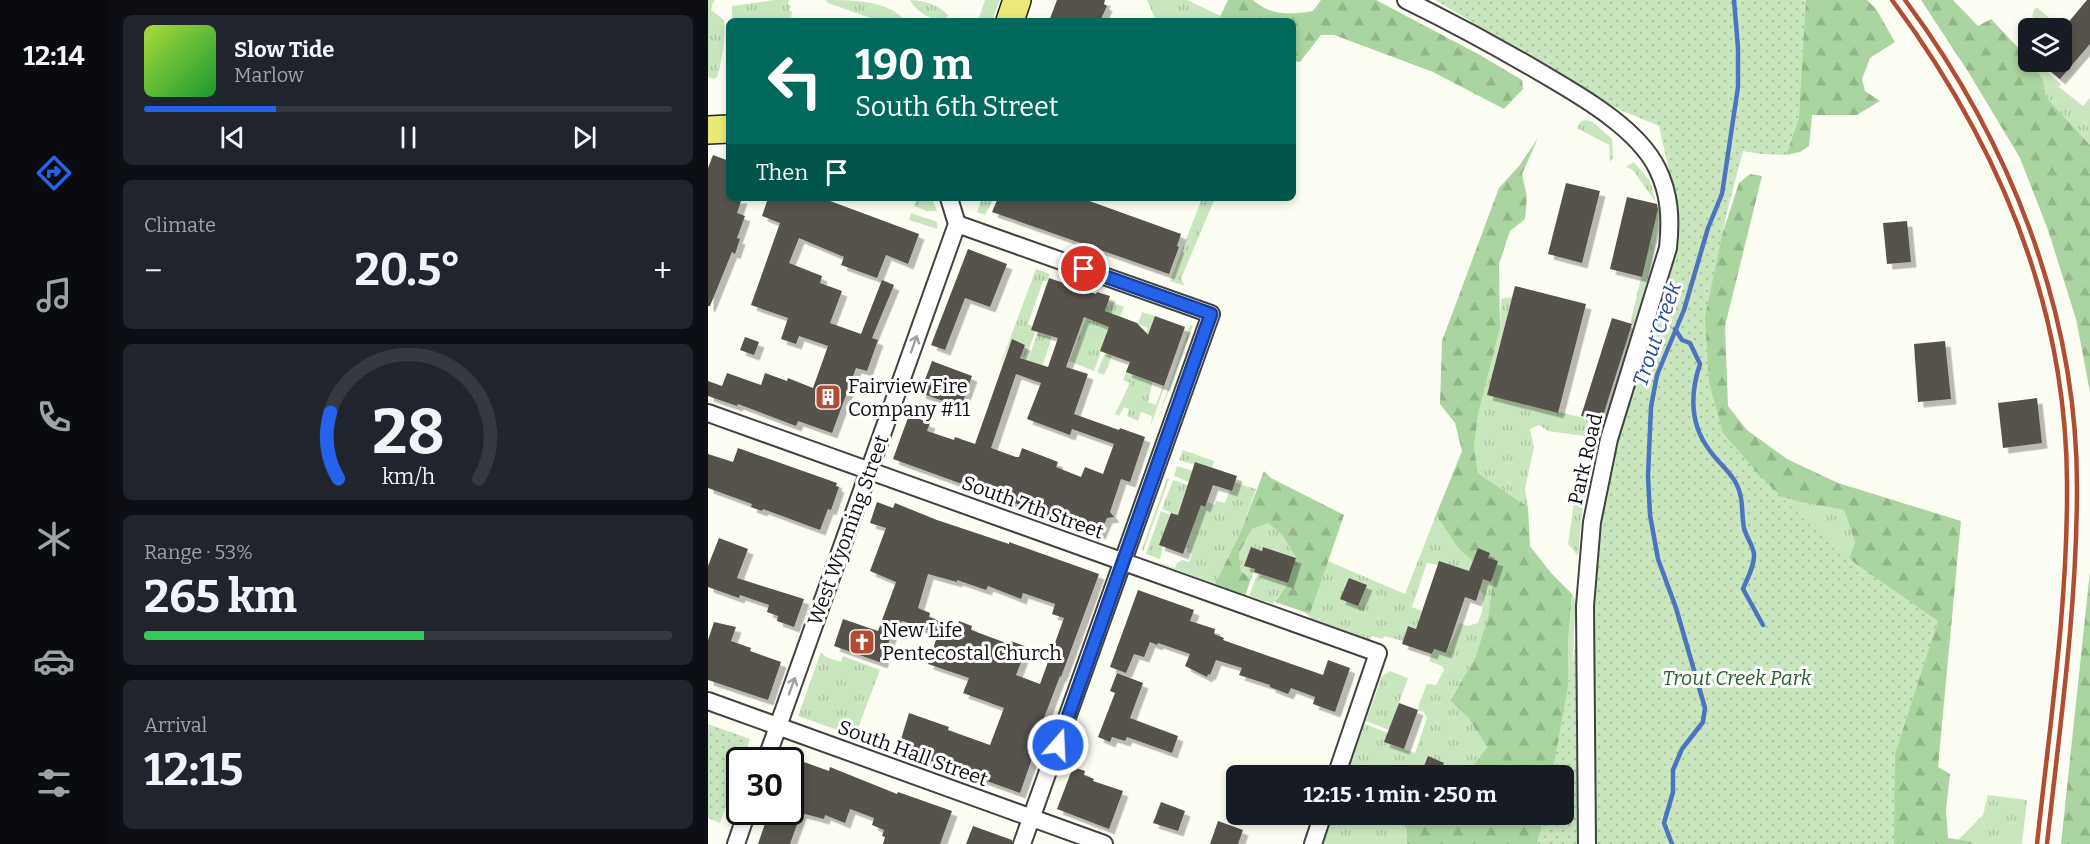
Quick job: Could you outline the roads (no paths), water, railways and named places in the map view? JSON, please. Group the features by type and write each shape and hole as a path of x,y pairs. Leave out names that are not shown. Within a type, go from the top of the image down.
{"main road":[{"path":"1011,18 1017,0"},
{"path":"708,130 726,129"}],"street":[{"name":"Park Road","path":"1406,0 1509,54 1606,113 1645,149 1656,166 1668,201 1670,222 1667,254 1609,439 1592,522 1585,606 1587,844"},
{"path":"951,201 957,224 1211,314 1022,844"},
{"name":"West Wyoming Street","path":"771,747 957,224"},
{"name":"South 7th Street","path":"708,413 1378,653 1340,765"},
{"name":"South Hall Street","path":"708,701 1104,844"},
{"path":"736,844 743,825"},
{"path":"1313,844 1319,825"}],"waterway":[{"name":"Trout Creek","path":"1672,844 1664,823 1673,792 1673,770 1682,749 1703,722 1705,708 1676,608 1658,559 1650,515 1648,476 1651,407 1657,375 1684,310 1708,228 1722,194 1738,87 1734,0"},
{"path":"1675,329 1682,340 1690,343 1700,364 1693,398 1695,420 1699,431 1703,441 1739,489 1744,528 1754,554 1752,567 1743,589 1763,625"}],"railway":[{"path":"1892,0 1930,54 1964,110 1993,168 2018,228 2039,289 2054,352 2064,416 2067,527 2057,663 2037,844"},
{"path":"1905,0 1942,54 1976,110 2005,169 2030,230 2050,292 2065,356 2074,421 2077,487 2076,532 2067,666 2047,844"}],"place":[{"name":"Fairview Fire Company #11","path":"828,397"},
{"name":"New Life Pentecostal Church","path":"862,642"}],"park label":[{"name":"Trout Creek Park","path":"1737,678"}]}
